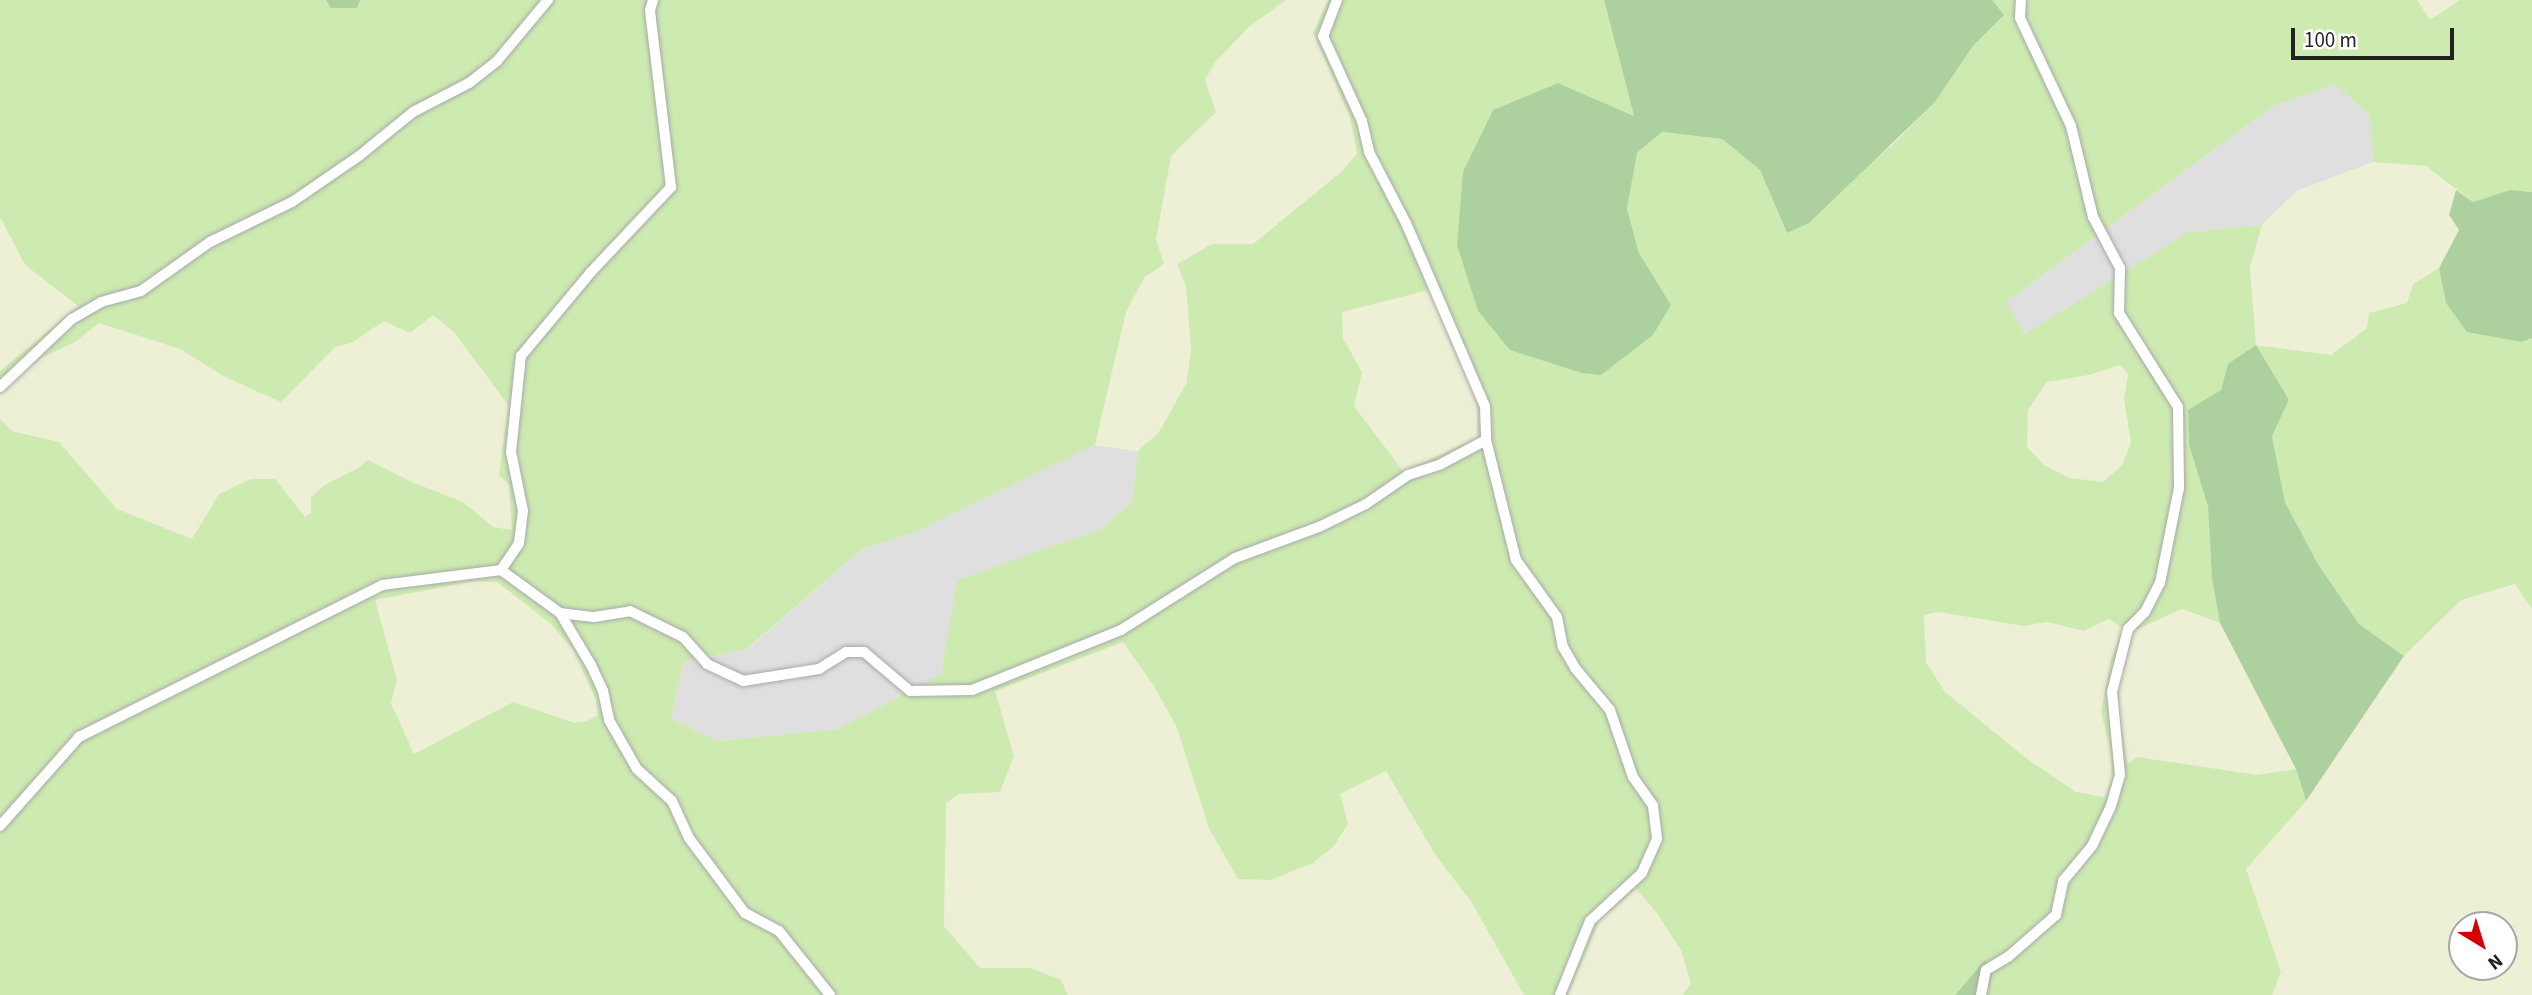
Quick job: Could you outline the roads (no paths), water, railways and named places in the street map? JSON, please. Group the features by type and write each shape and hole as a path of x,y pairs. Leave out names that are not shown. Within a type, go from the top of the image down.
{"street":[{"path":"0,387 72,319 101,302 141,291 210,242 292,202 359,156 413,112 469,83 497,61 548,0"},
{"path":"501,570 519,543 523,511 511,452 521,356 591,272 671,187 650,10 653,0"},
{"path":"1337,0 1324,36 1362,121 1369,152 1406,223 1485,406 1486,440 1516,560 1557,617 1563,647 1575,668 1610,710 1633,778 1653,806 1657,839 1642,873 1590,920 1560,995"},
{"path":"1981,995 1986,970 2008,957 2056,915 2063,881 2092,846 2111,806 2120,775 2112,692 2128,629 2145,612 2160,583 2179,488 2178,407 2119,313 2120,268 2093,217 2071,126 2020,18 2021,0"},
{"path":"560,613 594,617 630,611 683,637 706,664 743,681 819,669 846,652 864,652 910,691 972,690 1121,631 1235,558 1320,527 1366,504 1408,475 1441,464 1486,440"},
{"path":"0,827 79,737 382,585 501,570 560,613 591,665 603,691 609,720 637,769 672,801 689,838 745,913 779,931 830,995"}]}
